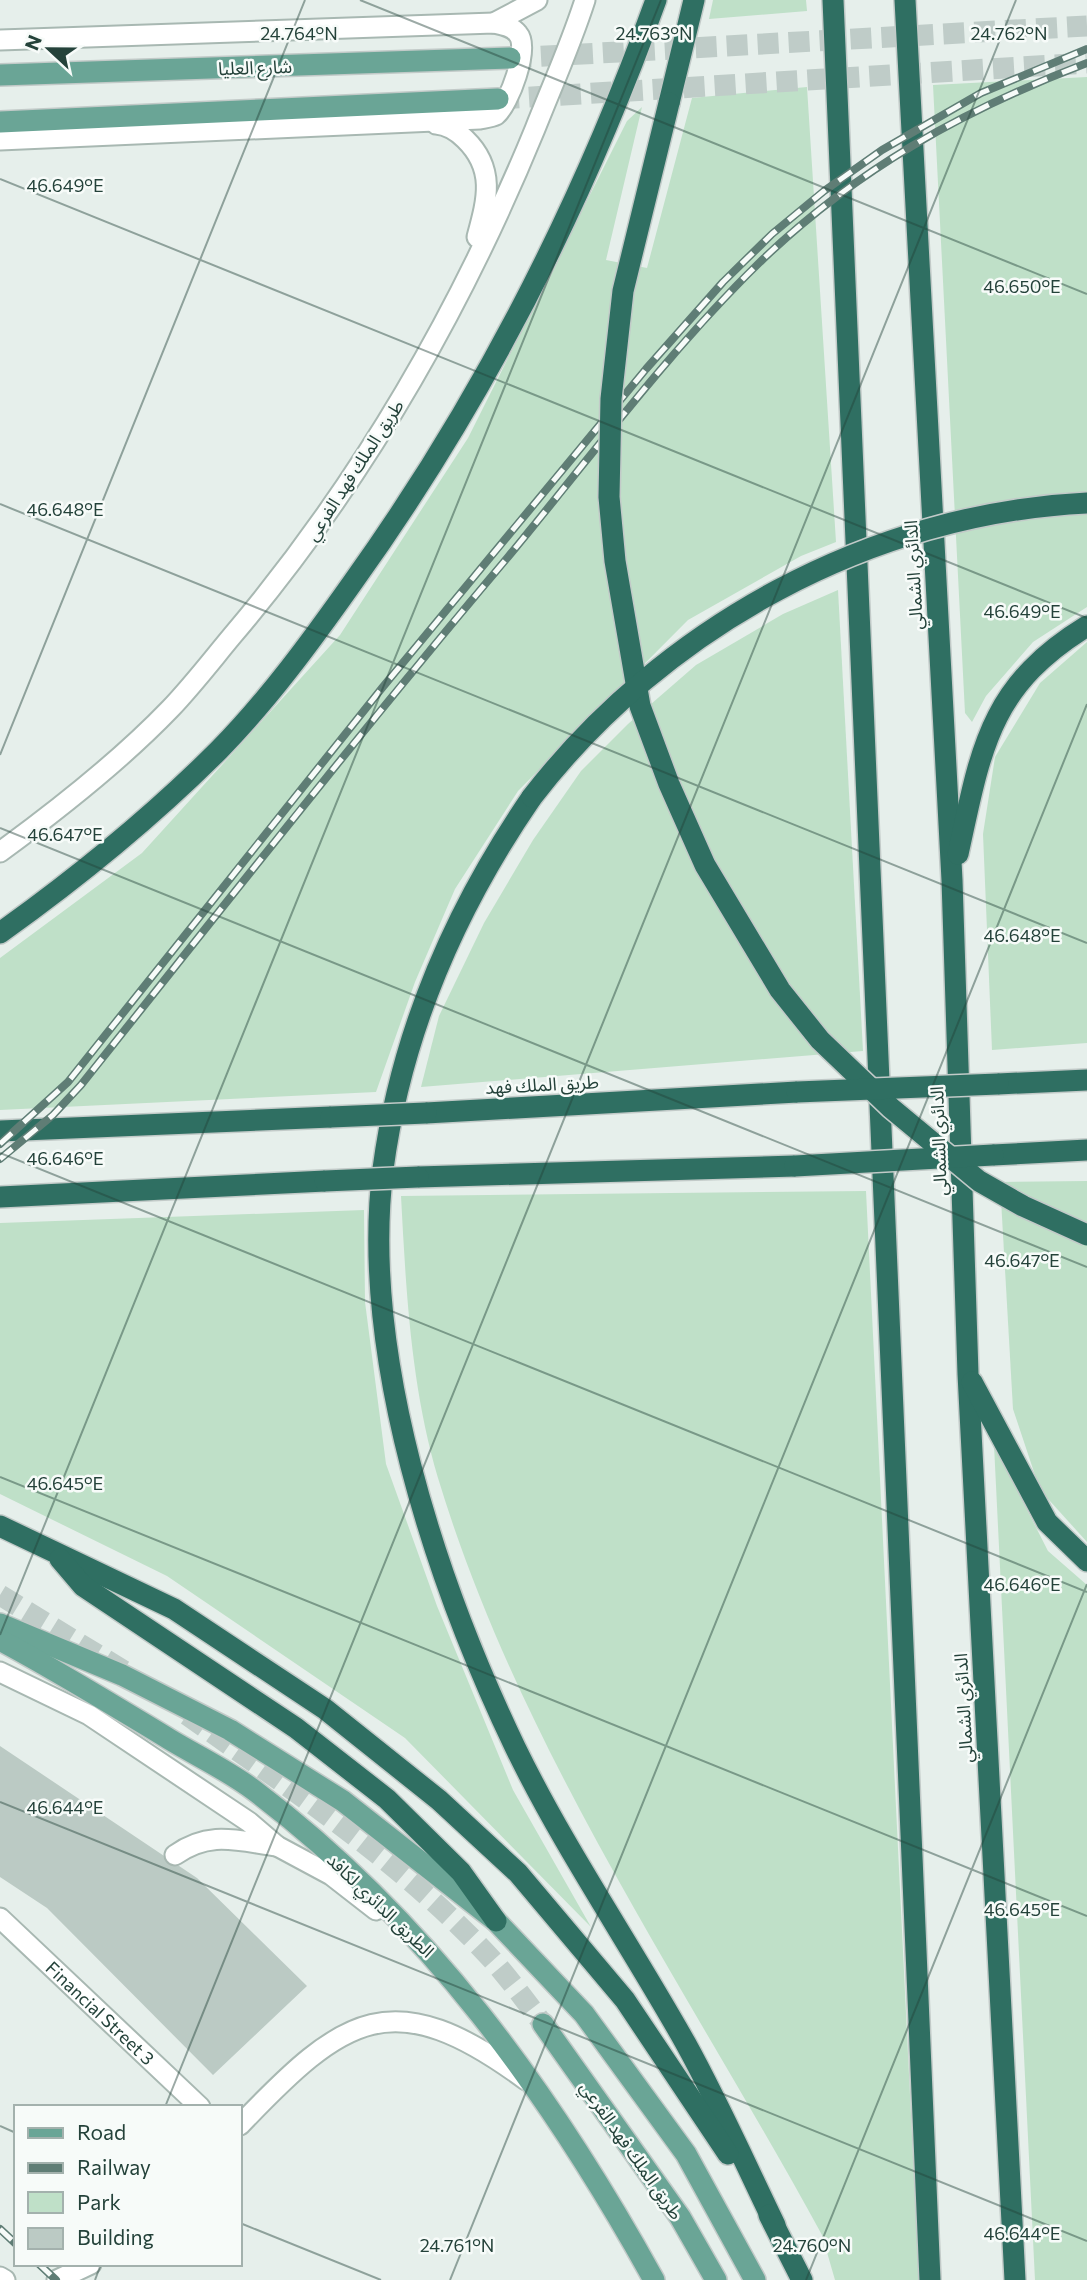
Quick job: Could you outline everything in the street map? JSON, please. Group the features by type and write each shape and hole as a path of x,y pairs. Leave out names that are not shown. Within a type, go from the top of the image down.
{"highway":[{"path":"0,933 59,890 220,749 305,649 364,567 441,454 547,263 623,93 656,0"},
{"path":"694,0 623,291 611,399 609,497 615,561 640,706 669,784 705,865 748,942 780,990 820,1040 891,1108 979,1181 1023,1206 1087,1235"},
{"path":"833,0 930,2280"},
{"name":"الدائري الشمالي","path":"905,0 952,880 968,1374 1015,2280"},
{"path":"802,2280 686,2045 579,1866 515,1746 454,1604 418,1493 393,1377 380,1282 382,1180 394,1103 410,1045 447,942 501,844 532,797 566,754 627,694 708,633 765,597 825,566 913,532 990,514 1087,503"},
{"path":"952,880 979,765 992,725 1035,662 1087,626"},
{"path":"1030,1084 1087,1074"},
{"name":"طريق الملك فهد","path":"0,1131 426,1113 797,1091 1087,1080"},
{"path":"0,1198 418,1177 795,1166 1087,1150"},
{"path":"968,1374 1047,1522 1087,1561"},
{"path":"0,1527 174,1609 324,1709 439,1800 518,1873 625,2000 775,2225"},
{"path":"54,1552 83,1586 296,1728 387,1799 461,1872 496,1921"}],"main road":[{"name":"شارع العليا","path":"0,75 510,58"},
{"path":"0,122 498,99"},
{"path":"0,1624 122,1675 230,1730 343,1801 496,1921 584,2014 687,2154 754,2280"},
{"name":"الطريق الدائري لكافد","path":"0,1640 62,1674 254,1790 358,1880 438,1960 538,2090 614,2207 654,2280"},
{"name":"طريق الملك فهد الفرعي","path":"543,2024 680,2217 716,2280"}],"street":[{"path":"494,23 537,0"},
{"name":"طريق الملك فهد الفرعي","path":"0,852 58,809 171,709 280,579 332,508 381,432 462,288 510,191 585,0"},
{"path":"0,40 494,23 512,27 521,36 523,52 519,69 503,106 495,116 480,120 0,140"},
{"path":"407,121 446,125 479,152 487,172 489,196 462,288"},
{"path":"4,1677 89,1715 249,1822 277,1846 331,1875 438,1960"},
{"path":"175,1855 190,1844 217,1838 277,1846"},
{"name":"Financial Street 3","path":"0,1918 198,2105"},
{"path":"242,2123 295,2067 324,2045 348,2032 373,2024 402,2022 432,2026 454,2034 495,2058 538,2090"},
{"path":"57,2280 87,2266"},
{"path":"85,2280 98,2266"},
{"path":"0,2277 5,2280"}],"green space":[{"path":"713,0 806,0 807,11 709,19"},
{"path":"1087,77 1087,607 1033,642 986,696 972,722 965,713 933,85"},
{"path":"807,87 836,542 801,556 688,620 518,791 455,889 415,982 376,1092 0,1110 0,958 142,853 340,635 468,438 627,121 642,107 606,260 647,268 692,98"},
{"path":"838,590 863,1051 421,1087 439,1016 484,923 533,840 581,771 628,724 696,665 783,614"},
{"path":"1087,642 1087,1043 992,1050 983,834 995,757 1040,683"},
{"path":"1087,1181 1087,1542 1040,1490 1013,1409 1000,1182"},
{"path":"866,1191 919,2280 835,2280 822,2235 610,1866 514,1676 473,1578 429,1444 411,1338 401,1196"},
{"path":"364,1210 365,1302 386,1464 437,1606 513,1790 591,1927 405,1738 167,1576 0,1494 0,1223"},
{"path":"994,1445 1048,1551 1087,1585 1087,2280 1035,2280"}],"building":[{"path":"0,1746 197,1878 307,1986 213,2075 47,1908 0,1877"}],"tunnel":[{"path":"510,58 1087,26"},
{"path":"498,99 1087,63"},
{"path":"0,1595 124,1671"},
{"path":"187,1715 349,1832 426,1895 497,1965 543,2024"}],"railway":[{"path":"0,1144 68,1082 382,688 646,369 723,282 772,234 824,191 882,150 981,93 1087,49"},
{"path":"0,1159 53,1115 81,1085 346,753 630,407 725,297 796,230 872,171 954,122 1041,81 1087,63"},
{"path":"0,2229 14,2242"},
{"path":"41,2266 56,2280"}]}
